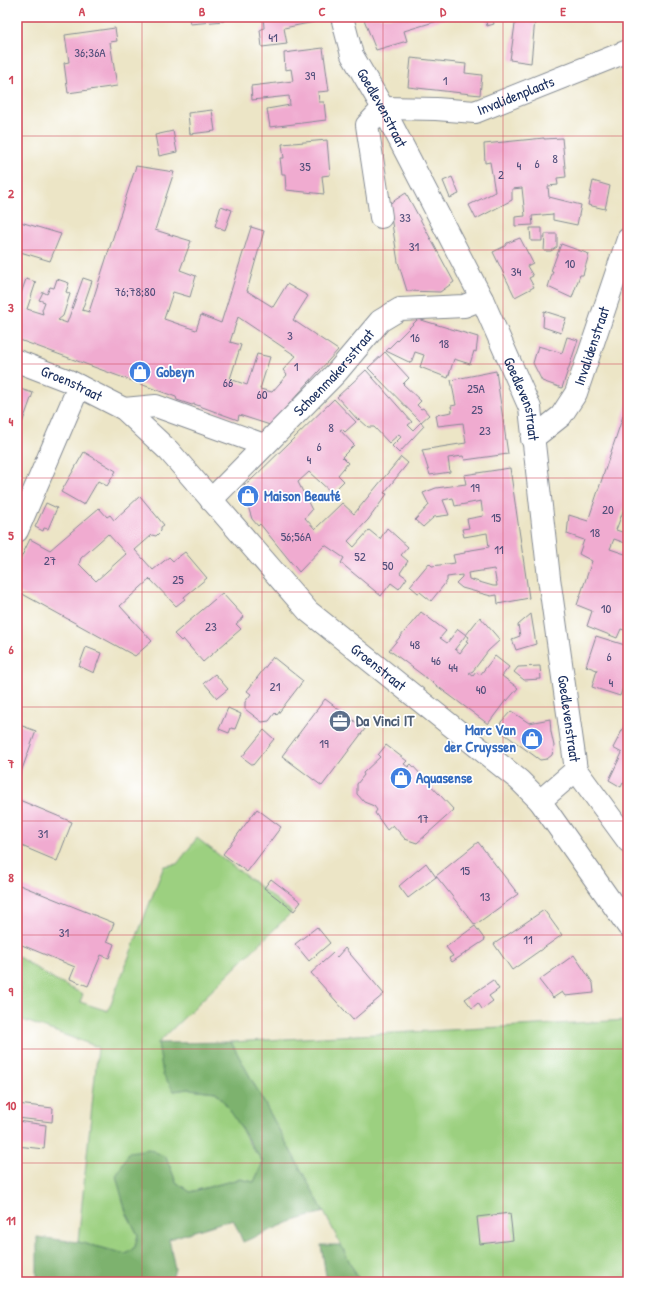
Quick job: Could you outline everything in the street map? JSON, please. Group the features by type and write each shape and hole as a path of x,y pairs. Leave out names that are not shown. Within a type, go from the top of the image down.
{"street":[{"name":"Goedlevenstraat","path":"342,17 352,55 383,108 482,299 530,408 532,439 549,578 576,770 540,801"},
{"name":"Invalidenplaats","path":"383,108 436,109 475,112 625,55"},
{"path":"381,217 367,125 383,108"},
{"name":"Invalidenstraat","path":"532,439 561,416 576,393 628,239"},
{"name":"Schoenmakersstraat","path":"211,500 337,372 380,321 400,309 464,306 482,299"},
{"name":"Groenstraat","path":"17,362 80,386 124,409 169,451 308,611 519,780 540,801 628,926"},
{"path":"17,531 80,386"},
{"path":"124,409 156,406 264,445"},
{"path":"576,770 628,841"}],"green space":[{"path":"197,838 292,912 158,1043 174,1091 189,1089 216,1092 232,1110 248,1142 263,1162 254,1182 239,1179 190,1192 176,1182 166,1157 126,1212 138,1235 135,1247 126,1254 78,1242 98,1047 17,1018 17,956 56,981 83,994 80,1002 108,1011 164,866 177,864"},
{"path":"628,1020 628,1282 360,1282 324,1212 231,1042"},
{"path":"231,1042 324,1212 290,1222 243,1242 233,1219 169,1239 175,1269 171,1282 37,1282 37,1237 78,1242 126,1254 135,1247 138,1235 126,1212 116,1176 129,1152 149,1149 166,1157 176,1182 190,1192 239,1179 254,1182 263,1162 223,1100 216,1092 189,1089 174,1091 163,1075 158,1043"},
{"path":"321,1245 341,1245 360,1282 327,1282"}],"building":[{"path":"189,17 224,17 224,21 190,24"},
{"path":"263,17 313,17 314,22 284,28 287,44 262,47 260,30 264,28"},
{"path":"363,17 444,17 444,19 404,31 407,41 376,50"},
{"path":"485,17 492,17 494,24 487,26"},
{"path":"516,17 535,19 531,63 510,60"},
{"path":"115,28 117,41 110,42 117,86 68,93 64,63 69,62 65,35"},
{"path":"323,48 329,91 318,92 319,102 324,102 326,120 270,127 267,109 290,105 289,96 252,100 251,86 293,81 291,69 285,70 284,53"},
{"path":"411,58 466,64 465,73 482,75 480,95 408,87"},
{"path":"212,110 215,131 190,134 188,113"},
{"path":"173,131 177,152 159,156 155,135"},
{"path":"544,138 562,138 566,177 557,178 558,185 548,186 549,197 581,205 577,225 553,220 553,214 532,216 533,225 515,226 515,217 525,216 522,188 512,189 512,200 476,219 469,205 495,192 490,162 485,163 484,144"},
{"path":"327,140 330,175 322,176 324,194 286,190 285,174 282,174 280,158 284,158 282,144"},
{"path":"136,166 174,172 155,230 191,241 180,270 196,276 190,297 173,292 164,319 196,330 201,315 221,323 251,227 264,231 247,291 273,307 287,284 308,296 293,320 338,350 270,425 239,415 238,420 194,404 192,405 177,400 176,397 17,339 17,305 26,279 36,282 27,309 43,314 42,310 45,302 39,300 43,292 47,294 50,287 54,288 57,279 69,283 66,292 70,294 63,316 58,320 67,323 83,278 92,281 82,310 89,312","holes":["238,317 296,356 283,370 287,375 272,392 260,389 270,357 257,354 247,385 230,379 241,345 230,342"]},
{"path":"452,177 459,194 450,198 443,181"},
{"path":"593,181 610,186 605,209 588,205"},
{"path":"406,193 454,282 440,292 407,291 398,262 389,204"},
{"path":"221,206 232,210 225,230 215,226"},
{"path":"17,221 61,234 50,261 17,251"},
{"path":"530,228 542,228 542,241 531,241"},
{"path":"545,234 557,234 557,247 551,251 544,251"},
{"path":"520,238 533,263 527,266 533,276 529,278 534,287 515,297 493,252 505,246 507,243"},
{"path":"561,244 589,254 583,275 580,275 572,298 548,287 553,271 551,271"},
{"path":"544,311 566,318 561,333 543,327"},
{"path":"418,319 478,337 476,352 474,351 470,364 454,359 448,378 420,367 424,355 415,352 411,363 386,351"},
{"path":"567,337 578,340 562,388 542,381 533,363 538,346 562,353"},
{"path":"385,352 409,378 403,384 421,401 417,405 421,409 423,408 429,415 421,422 368,368"},
{"path":"366,370 412,422 408,425 413,430 421,422 424,426 399,453 392,446 401,437 399,434 389,443 374,427 368,427 359,419 358,420 337,397"},
{"path":"496,371 508,454 465,460 463,456 448,458 450,472 430,475 422,450 466,443 463,423 438,426 436,415 452,412 451,406 456,405 451,380"},
{"path":"17,388 33,393 17,437"},
{"path":"334,399 356,422 345,432 342,429 340,430 354,445 342,457 348,463 338,475 344,481 332,493 309,472 298,482 312,510 305,518 315,529 342,503 354,514 401,457 408,463 384,493 387,494 368,520 348,541 354,547 369,530 380,539 387,528 408,547 401,555 408,561 400,573 407,578 399,589 391,583 381,596 341,563 344,558 325,545 299,572 260,524 258,526 252,519 246,500 244,484 248,483"},
{"path":"628,401 628,498 616,530 628,534 628,544 614,539 610,549 628,555 628,631 621,629 617,638 587,626 592,611 577,605 592,561 579,554 584,540 567,534 569,515 588,521"},
{"path":"84,452 116,471 107,486 98,481 84,505 61,492"},
{"path":"510,468 529,598 498,604 497,595 491,596 462,588 456,583 462,575 447,577 447,581 431,601 410,586 429,563 432,566 455,563 453,555 465,553 465,551 489,547 487,533 464,537 462,529 469,528 467,519 483,516 481,501 455,506 453,498 443,500 449,515 434,517 423,527 415,520 429,505 423,493 436,488 466,484 464,475","holes":["494,569 497,586 469,579 468,573"]},
{"path":"140,496 164,525 161,527 161,531 156,536 152,535 135,550 153,570 169,557 173,561 185,552 207,578 184,597 185,599 176,606 150,579 120,606 152,641 135,656 17,591 17,566 30,539 50,550 99,508 107,517 110,515 114,520","holes":["108,534 126,554 96,581 79,564 81,558"]},
{"path":"46,503 57,508 48,529 44,528 43,531 35,527"},
{"path":"222,593 244,617 236,624 241,629 203,662 183,639 181,641 174,634"},
{"path":"421,612 446,631 440,638 447,643 458,629 466,635 480,617 500,640 488,651 473,671 469,673 473,676 476,672 480,675 495,656 509,667 502,676 518,688 507,701 506,700 488,724 389,650","holes":["466,635 469,637 466,641 468,642 460,653 455,649"]},
{"path":"531,614 536,644 516,650 512,639 520,636 518,625"},
{"path":"596,636 628,646 628,688 623,687 620,696 592,687 597,670 586,666"},
{"path":"86,647 101,653 94,673 79,666"},
{"path":"273,657 303,681 277,715 275,713 269,721 262,722 245,709 245,702 251,694 247,691"},
{"path":"540,666 541,679 524,680 514,672 518,667"},
{"path":"215,674 228,689 217,698 204,683"},
{"path":"325,699 365,729 322,786 282,756"},
{"path":"228,708 241,714 235,729 231,728 229,733 219,729"},
{"name":"Marc Van der Cruyssen","path":"511,711 529,723 550,719 554,746 552,755 547,759 540,760 499,730 501,722"},
{"path":"628,719 628,785 623,783 621,787 609,780 622,753 613,748"},
{"path":"17,724 36,731 17,783"},
{"path":"264,730 274,739 253,765 242,757"},
{"path":"386,745 407,761 404,764 408,767 411,764 454,810 417,843 405,839 393,825 387,830 375,813 377,810 374,806 364,802 357,794 357,784 364,775 363,773 380,757 378,755"},
{"path":"17,799 72,822 57,861 17,844"},
{"path":"257,809 281,827 247,872 223,854"},
{"path":"478,842 518,894 475,925 436,876"},
{"path":"426,863 436,877 408,898 399,886"},
{"path":"271,879 301,902 294,911 264,888"},
{"path":"17,884 114,923 107,941 114,944 109,958 101,955 88,986 70,979 75,967 17,943"},
{"path":"544,910 562,935 512,970 494,944"},
{"path":"475,926 485,940 452,962 449,958 453,956 446,947"},
{"path":"317,927 330,943 309,961 295,944"},
{"path":"345,948 384,994 353,1020 311,973 333,953 337,957"},
{"path":"574,955 593,983 594,993 565,996 562,992 553,998 539,980"},
{"path":"493,980 499,989 489,996 493,1001 482,1009 478,1003 472,1008 465,999"},
{"path":"17,1104 53,1108 52,1122 17,1118"},
{"path":"17,1121 46,1125 44,1149 17,1146"},
{"path":"510,1213 513,1240 480,1244 477,1217"}],"place":[{"name":"Gobeyn","path":"140,372"},
{"name":"Maison Beauté","path":"248,496"},
{"name":"Da Vinci IT","path":"340,721"},
{"name":"Marc Van der Cruyssen","path":"532,739"},
{"name":"Aquasense","path":"401,778"}]}
